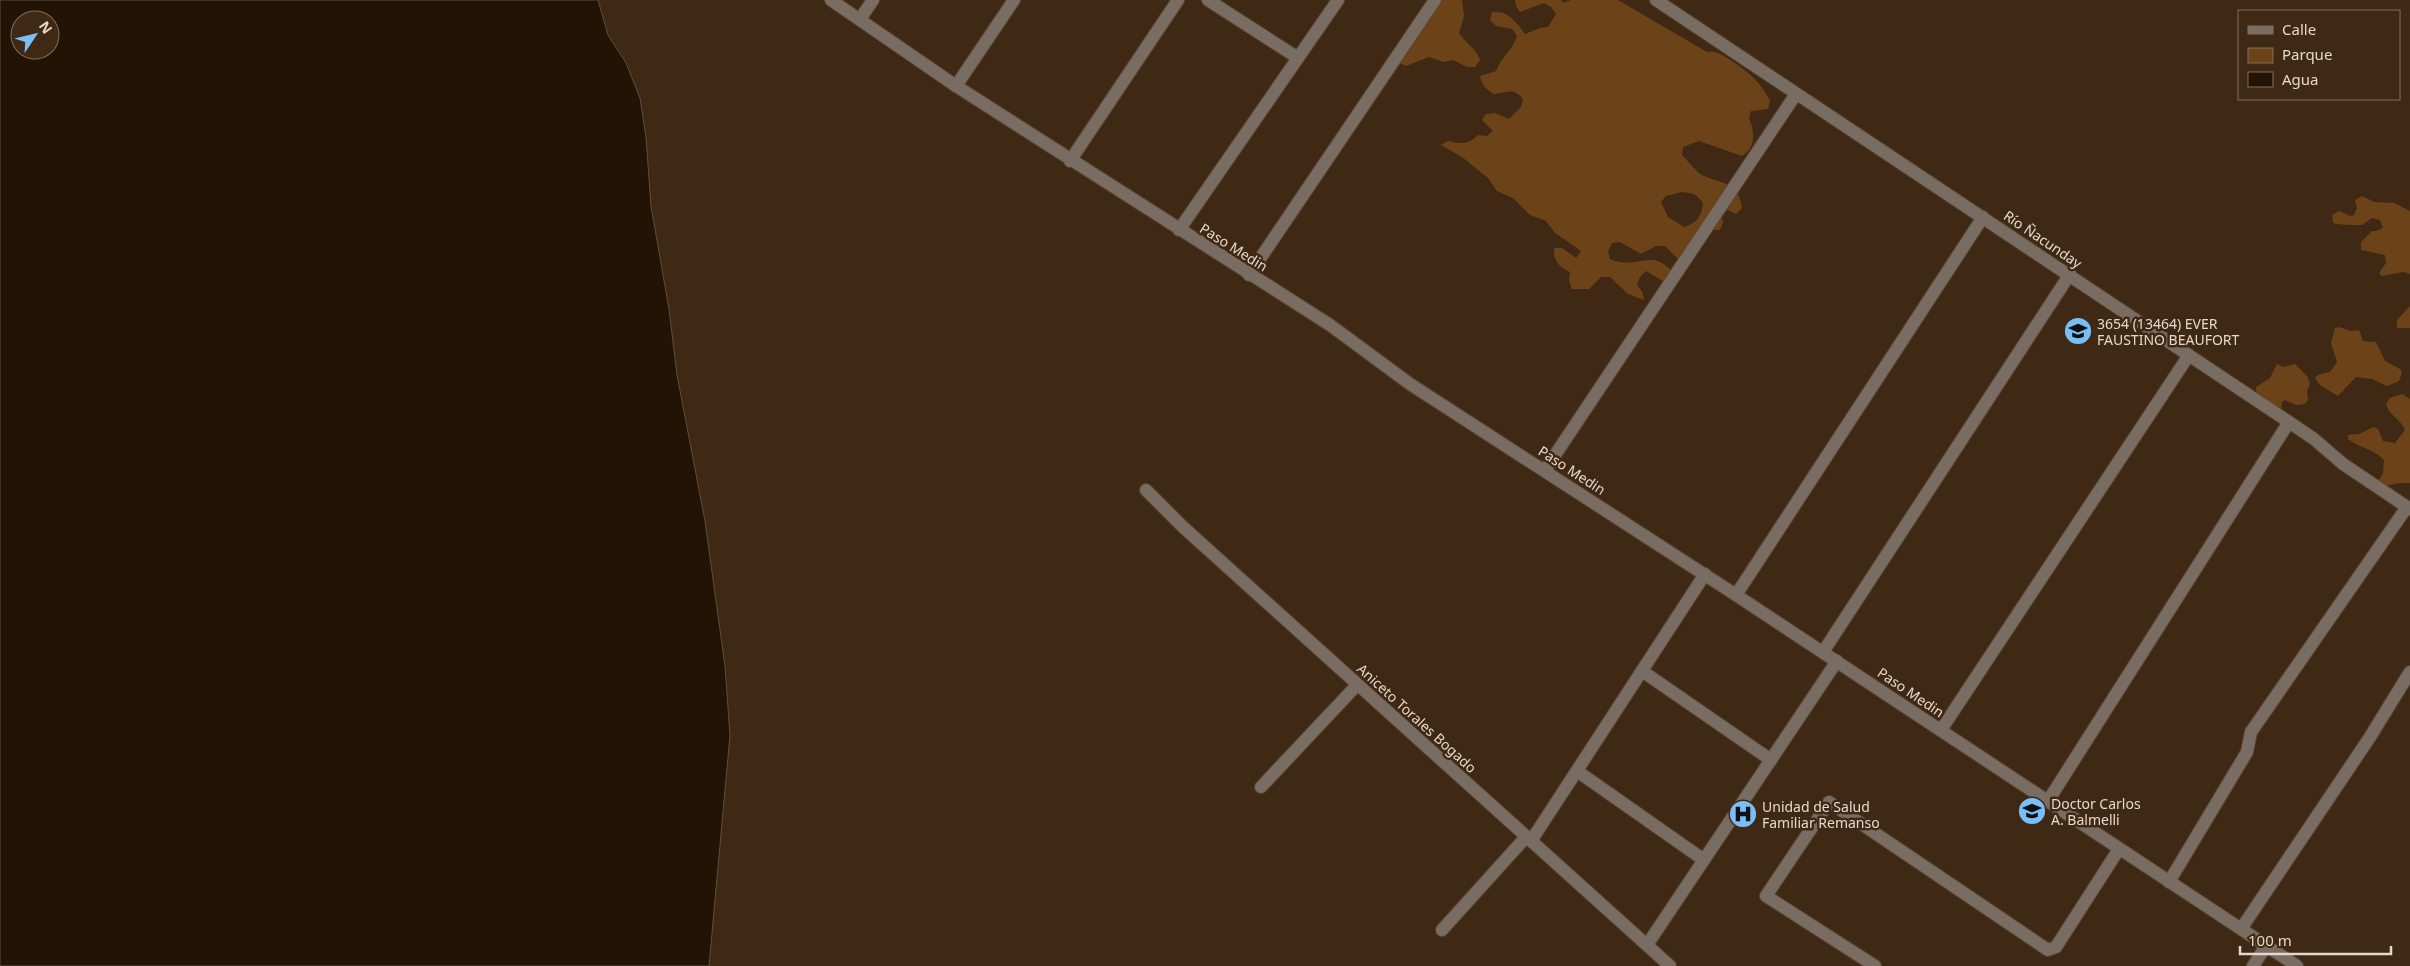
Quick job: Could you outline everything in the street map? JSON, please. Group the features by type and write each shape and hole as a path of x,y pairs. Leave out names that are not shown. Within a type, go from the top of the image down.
{"street":[{"name":"Paso Medin","path":"831,0 1070,161 1330,325 1410,384 1705,574 2296,966"},
{"path":"860,19 873,0"},
{"path":"956,86 1014,0"},
{"path":"1070,161 1178,0"},
{"path":"1208,0 1298,58"},
{"path":"1179,230 1338,0"},
{"path":"1249,275 1435,0"},
{"name":"Río Ñacunday","path":"1656,0 2314,438 2343,464 2408,508"},
{"path":"1545,470 1796,94"},
{"path":"1736,595 1983,216"},
{"path":"1823,652 2070,274"},
{"path":"1940,730 2189,355"},
{"path":"2048,801 2289,422"},
{"name":"Aniceto Torales Bogado","path":"1146,490 1357,685 1670,966"},
{"path":"2169,882 2247,752 2251,732 2408,508"},
{"path":"1442,930 1529,839 1577,771 1705,574"},
{"path":"1647,945 1837,661"},
{"path":"1642,671 1771,760"},
{"path":"2240,929 2370,737 2410,672"},
{"path":"1261,787 1357,685"},
{"path":"1577,771 1704,860"},
{"path":"1875,966 1766,896 1829,802 2048,950 2056,947 2119,849"},
{"path":"2253,966 2266,946"}],"green space":[{"path":"1428,0 1462,0 1464,16 1459,33 1480,60 1475,67 1467,67 1453,60 1444,62 1429,57 1406,66 1399,63 1395,56 1395,48"},
{"path":"1515,0 1561,0 1563,3 1571,0 1618,0 1707,52 1716,52 1729,59 1742,68 1762,87 1770,101 1768,109 1751,111 1749,118 1753,134 1752,144 1747,153 1742,156 1699,141 1683,147 1682,155 1697,171 1702,175 1728,185 1737,192 1742,208 1736,214 1728,210 1721,214 1723,222 1720,230 1711,230 1685,260 1677,258 1665,246 1656,246 1641,254 1620,242 1612,243 1608,251 1610,259 1628,263 1658,261 1672,272 1671,281 1663,281 1646,271 1640,277 1637,285 1642,291 1644,300 1628,294 1610,277 1601,277 1589,289 1572,289 1569,280 1570,272 1558,263 1554,248 1562,248 1576,258 1581,251 1555,233 1546,221 1530,215 1513,198 1497,191 1488,178 1462,157 1441,145 1448,141 1467,142 1478,135 1487,136 1493,131 1482,120 1486,114 1495,113 1509,119 1521,107 1523,99 1519,95 1513,92 1494,94 1484,86 1480,76 1496,71 1517,36 1512,29 1496,26 1490,20 1492,12 1507,15 1515,21 1525,34 1548,27 1556,14 1551,7 1544,3 1520,12","holes":["1682,192 1696,196 1703,203 1698,218 1684,227 1668,217 1661,202 1666,196"]},
{"path":"2362,196 2374,202 2394,203 2410,211 2410,274 2403,272 2382,276 2379,273 2386,263 2385,255 2361,250 2361,242 2372,231 2383,228 2380,220 2372,218 2362,225 2333,223 2332,215 2339,211 2350,216 2354,215 2357,208 2355,200"},
{"path":"2410,306 2410,328 2397,328 2397,320"},
{"path":"2339,327 2351,331 2359,330 2363,341 2376,342 2385,361 2400,369 2402,373 2399,381 2387,386 2372,379 2356,377 2338,396 2320,385 2315,378 2318,375 2330,372 2337,362 2331,343 2335,328"},
{"path":"2277,364 2284,367 2295,364 2307,376 2310,384 2307,391 2308,400 2305,404 2296,405 2285,400 2282,402 2281,411 2257,399 2256,387 2270,378"},
{"path":"2402,394 2410,399 2410,483 2384,486 2379,480 2383,473 2384,460 2376,453 2348,439 2348,435 2359,434 2374,427 2378,429 2383,441 2395,443 2405,430 2386,404 2390,398"}],"water":[{"path":"0,0 598,0 608,35 626,63 640,98 646,137 651,206 669,309 677,375 705,521 725,666 730,735 709,966 0,966"}],"place":[{"name":"3654 (13464) EVER FAUSTINO BEAUFORT","path":"2078,331"},
{"name":"Doctor Carlos A. Balmelli","path":"2032,811"},
{"name":"Unidad de Salud Familiar Remanso","path":"1743,814"}]}
